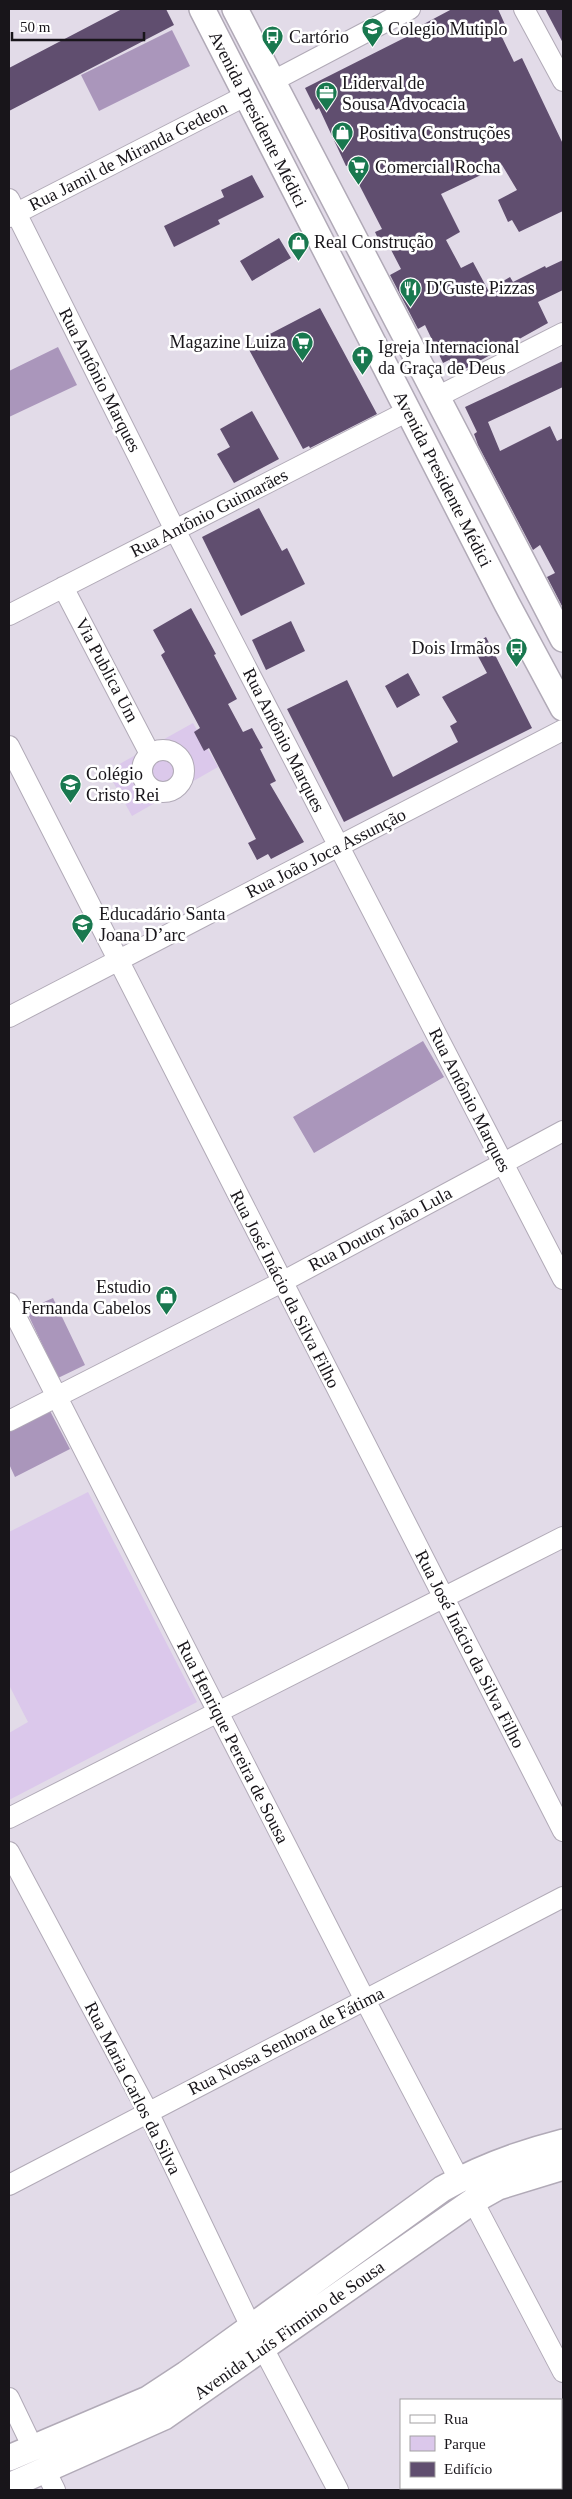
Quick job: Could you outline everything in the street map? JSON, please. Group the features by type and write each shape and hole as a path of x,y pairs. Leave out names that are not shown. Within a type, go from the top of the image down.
{"main road":[{"name":"Avenida Presidente Médici","path":"202,9 507,604 563,708"},
{"name":"Avenida Presidente Médici","path":"236,9 563,639"},
{"path":"507,604 538,588"},
{"name":"Avenida Luís Firmino de Sousa","path":"9,2458 33,2448 110,2428 164,2417 257,2337 314,2282 442,2189 474,2171 525,2152 563,2142"},
{"name":"Avenida Luís Firmino de Sousa","path":"257,2337 332,2300 474,2201 498,2187 563,2167"},
{"path":"314,2282 332,2300"},
{"name":"Avenida Luís Firmino de Sousa","path":"9,2486 50,2480 110,2428"}],"street":[{"path":"273,81 410,9"},
{"path":"524,9 563,81"},
{"name":"Rua Jamil de Miranda Gedeon","path":"11,210 246,94"},
{"name":"Rua Antônio Marques","path":"11,210 563,1279"},
{"path":"438,397 563,333"},
{"name":"Rua Antônio Guimarães","path":"9,615 408,411"},
{"name":"Via Publica Um","path":"63,587 150,754"},
{"name":"Rua João Joca Assunção","path":"9,1018 563,730"},
{"name":"Rua José Inácio da Silva Filho","path":"9,746 563,1831"},
{"name":"Rua Doutor João Lula","path":"9,1421 282,1282 502,1162 563,1131"},
{"name":"Rua Henrique Pereira de Sousa","path":"9,1303 365,2000 459,2179"},
{"path":"9,1818 563,1537"},
{"name":"Rua Maria Carlos da Silva","path":"9,1852 148,2112 257,2337 338,2490"},
{"name":"Rua Nossa Senhora de Fátima","path":"9,2185 563,1897"},
{"path":"474,2201 563,2372"},
{"path":"9,2398 33,2448"}],"green space":[{"path":"193,723 218,767 132,816 107,771"},
{"path":"88,1492 197,1702 9,1800 9,1733 28,1722 9,1685 9,1532"}],"shaded area":[{"path":"172,30 190,66 99,111 81,75"},
{"path":"58,347 77,385 9,417 9,371"},
{"path":"423,1041 444,1077 314,1153 293,1117"},
{"path":"53,1298 85,1365 58,1378 26,1310"},
{"path":"49,1409 70,1449 15,1477 9,1464 9,1430"}],"building":[{"path":"122,9 166,9 174,25 9,111 9,68"},
{"path":"452,9 498,9 507,29 500,33 514,62 522,58 563,144 563,211 519,232 512,220 508,222 498,200 517,190 502,165 441,194 460,232 446,240 461,268 473,262 488,290 510,277 513,282 545,266 546,268 563,260 563,290 538,302 548,323 456,374 449,360 443,363 425,325 418,329 390,275 401,269 388,244 382,247 375,232 382,229 349,165 346,166 319,108 316,110 305,88 422,29 420,26"},
{"path":"545,9 563,9 563,43"},
{"path":"252,175 264,197 218,220 220,224 174,247 164,226 224,197 221,190"},
{"path":"279,238 291,258 252,281 240,261"},
{"name":"Magazine Luiza","path":"320,308 377,414 310,448 309,446 303,449 247,346"},
{"path":"563,361 563,387 488,422 500,451 550,426 557,441 563,438 563,608 547,577 555,573 540,545 533,550 478,445 474,434 477,432 465,407"},
{"path":"252,411 279,459 234,483 217,454 230,447 220,429"},
{"path":"259,508 282,551 287,548 305,584 241,616 202,537"},
{"path":"191,608 216,654 214,655 237,699 228,704 243,732 252,728 263,748 260,749 276,781 270,784 304,842 271,859 268,854 257,860 248,843 256,839 209,748 204,751 194,732 200,728 161,655 165,652 153,630"},
{"path":"291,621 305,651 266,670 252,640"},
{"path":"486,637 532,728 344,822 287,709 347,680 393,777 458,742 450,726 457,722 442,697 487,673 472,645"},
{"path":"408,673 420,695 397,708 385,686"}],"place":[{"name":"Colegio Mutiplo","path":"372,48"},
{"name":"Cartório","path":"273,56"},
{"name":"Liderval de Sousa Advocacia","path":"326,112"},
{"name":"Positiva Construções","path":"343,152"},
{"name":"Comercial Rocha","path":"359,186"},
{"name":"Real Construção","path":"298,261"},
{"name":"D'Guste Pizzas","path":"410,307"},
{"name":"Magazine Luiza","path":"302,361"},
{"name":"Igreja Internacional da Graça de Deus","path":"362,376"},
{"name":"Dois Irmãos","path":"516,667"},
{"name":"Colégio Cristo Rei","path":"70,803"},
{"name":"Educadário Santa Joana D’arc","path":"83,943"},
{"name":"Estudio Fernanda Cabelos","path":"167,1316"}]}
